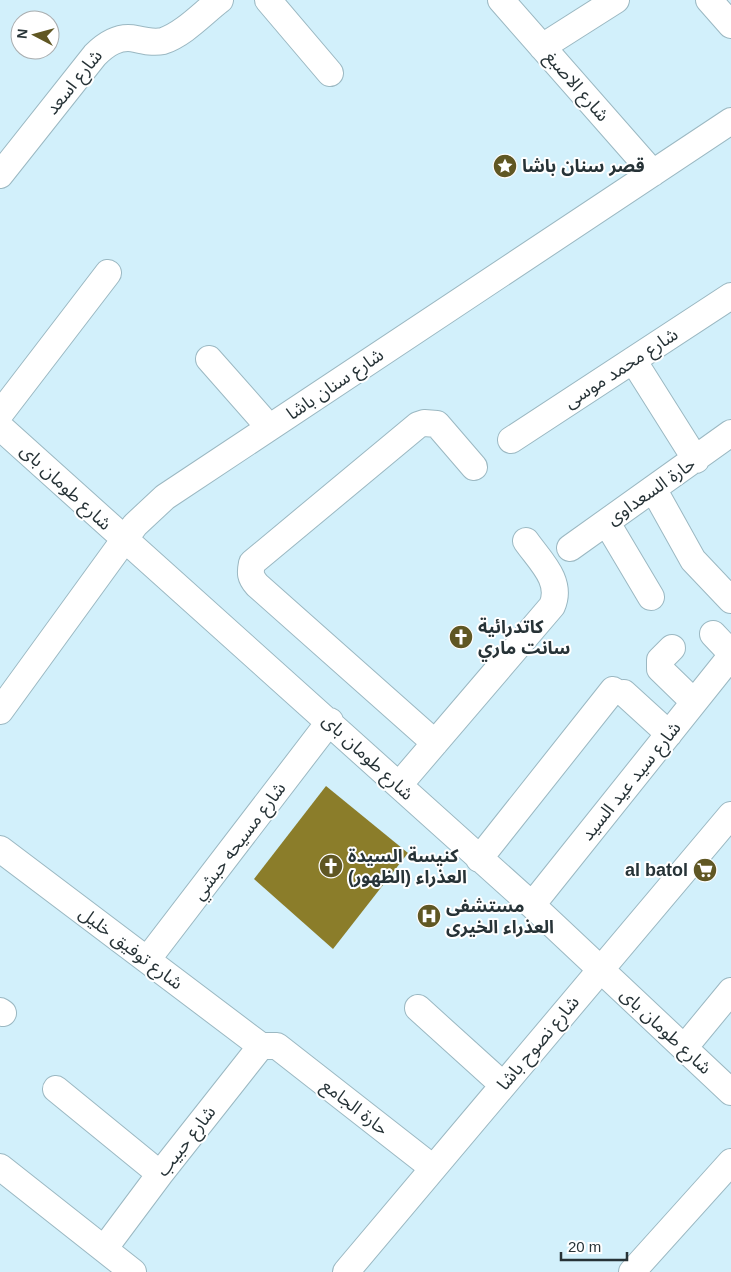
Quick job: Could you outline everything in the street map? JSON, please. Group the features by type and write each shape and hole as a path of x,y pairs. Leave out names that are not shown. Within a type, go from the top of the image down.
{"street":[{"name":"شارع اسعد","path":"0,175 105,44 119,39 162,41 176,34 220,0"},
{"path":"268,0 330,73"},
{"name":"شارع الاصبغ","path":"501,0 653,173"},
{"path":"542,47 616,0"},
{"path":"709,0 731,25"},
{"name":"شارع سنان باشا","path":"0,711 135,525 165,497 731,121"},
{"path":"0,414 108,273"},
{"name":"شارع محمد موسى","path":"511,440 731,296"},
{"path":"209,359 270,427"},
{"path":"633,360 696,460"},
{"path":"435,743 257,585 251,577 250,571 252,563 418,425 424,423 438,424 474,467"},
{"name":"شارع طومان باى","path":"0,426 124,540 330,722 532,905 731,1092"},
{"name":"حارة السعداوى","path":"570,548 731,434"},
{"path":"654,490 693,560 731,600"},
{"path":"607,523 651,597"},
{"path":"399,785 552,606 555,599 555,583 526,541"},
{"path":"713,634 731,655"},
{"path":"672,648 660,660 660,669 694,702"},
{"name":"شارع سيد عيد السيد","path":"532,905 731,655"},
{"path":"479,859 618,692 669,734"},
{"name":"شارع مسيحه حبشي","path":"147,960 330,722"},
{"name":"شارع نصوح باشا","path":"346,1272 502,1084 731,815"},
{"name":"شارع توفيق خليل","path":"0,849 147,960 269,1046"},
{"path":"684,1048 731,991"},
{"path":"418,1008 502,1084"},
{"name":"حارة الجامع","path":"269,1046 433,1168"},
{"name":"شارع حبيب","path":"104,1249 160,1174 269,1046"},
{"path":"56,1090 160,1174"},
{"path":"632,1272 731,1162"},
{"path":"0,1167 133,1272"}],"building":[{"name":"كنيسة السيدة العذراء (الظهور)","path":"326,786 408,853 333,949 254,879"}],"place":[{"name":"قصر سنان باشا","path":"505,166"},
{"name":"كاتدرائية سانت ماري","path":"461,637"},
{"name":"كنيسة السيدة العذراء (الظهور)","path":"331,866"},
{"name":"al batol","path":"705,870"},
{"name":"مستشفى العذراء الخيرى","path":"429,916"}]}
